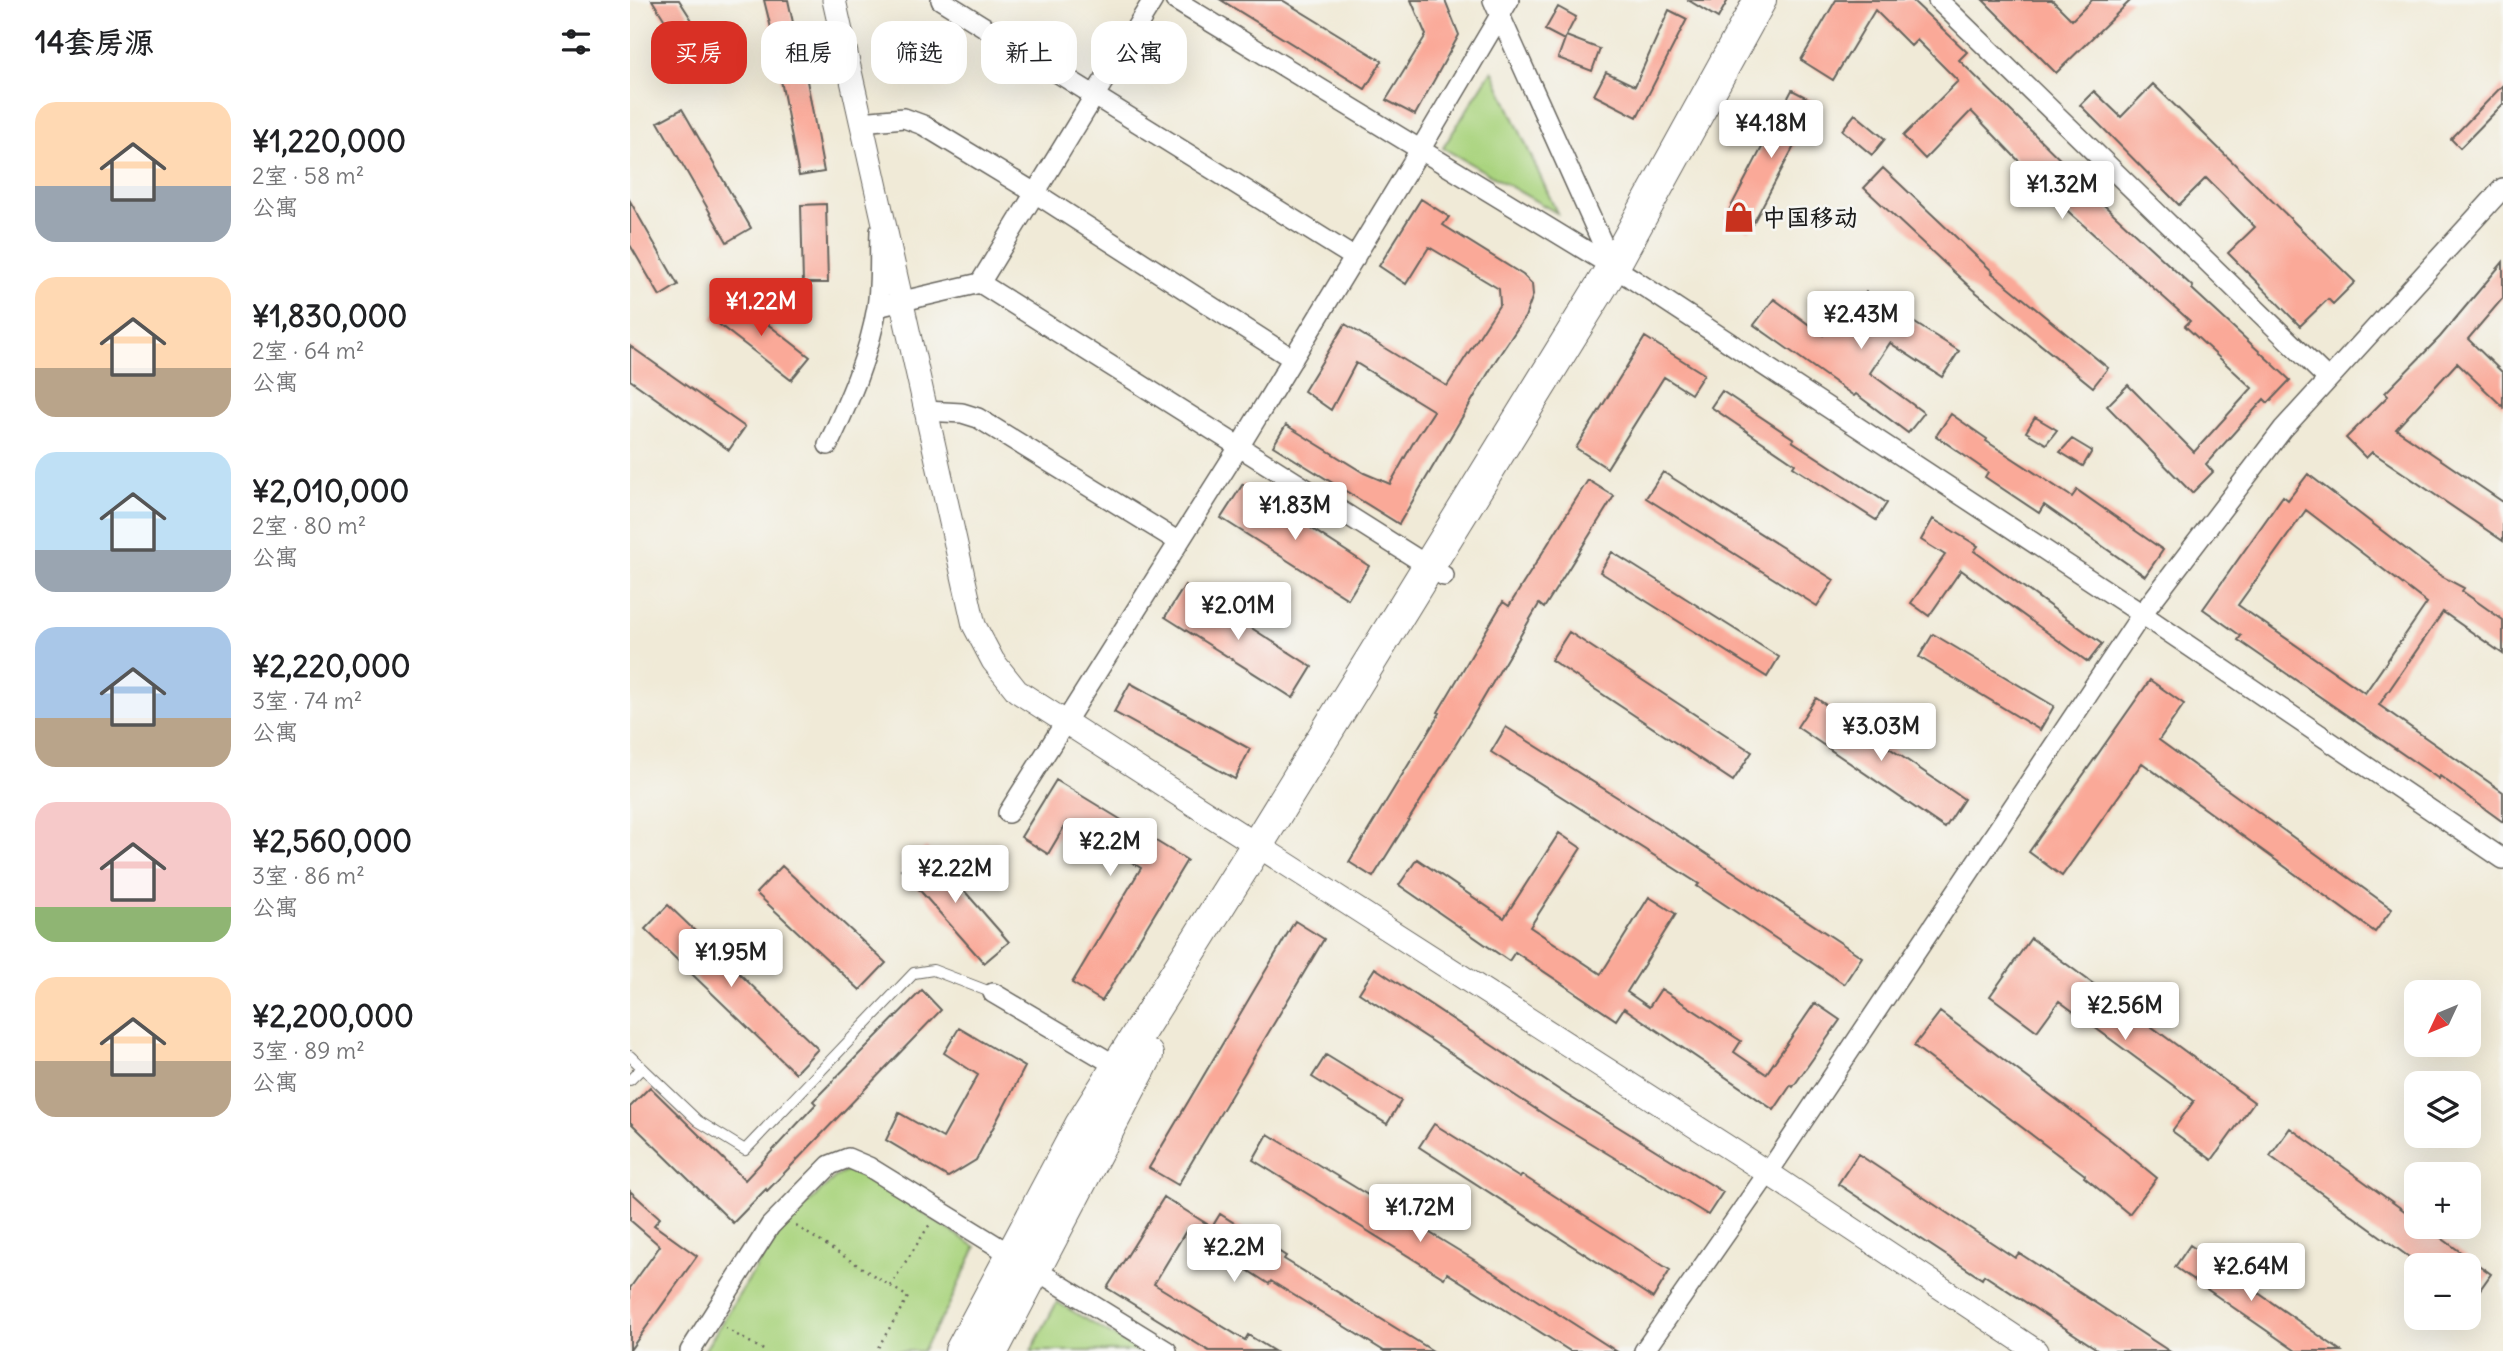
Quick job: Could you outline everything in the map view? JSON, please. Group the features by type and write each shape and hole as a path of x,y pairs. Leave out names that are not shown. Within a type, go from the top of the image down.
{"highway":[{"path":"1622,272 1760,0"},
{"path":"961,1351 1023,1263 1126,1072 1622,272 1781,0"},
{"path":"992,1351 1023,1263"}],"street":[{"path":"834,0 974,625 993,661 1017,691 1768,1173 2036,1351"},
{"path":"941,0 1355,258"},
{"path":"980,283 1153,0"},
{"path":"1175,0 1622,272 2141,614 2503,859"},
{"path":"1948,3 2328,379"},
{"path":"1009,813 1240,447 1420,150 1501,6"},
{"path":"1501,6 1622,272"},
{"path":"861,122 904,118 923,125 1035,193 1293,359"},
{"path":"1647,1350 2141,614 2283,429 2503,188"},
{"path":"828,445 853,392 877,307 880,205"},
{"path":"877,307 980,283 1436,571"},
{"path":"926,411 962,413 978,418 1179,542"},
{"path":"993,993 1126,1072"},
{"path":"690,1351 770,1226 830,1165 848,1158 869,1167 1167,1351"}],"lane":[{"path":"630,1056 698,1121 745,1150 914,973 933,970 993,993"},
{"path":"630,1080 642,1068"}],"path":[{"path":"890,1286 933,1220"},
{"path":"790,1222 908,1297 876,1351"},
{"path":"710,1319 765,1351"}],"green space":[{"path":"1492,70 1557,213 1443,148"},
{"path":"849,1170 861,1173 976,1247 948,1307 922,1351 704,1351 777,1234 835,1177"},
{"path":"1057,1302 1139,1351 1031,1351"}],"building":[{"path":"652,0 679,0 692,21 665,21"},
{"path":"764,0 788,0 793,21 769,21"},
{"path":"1221,0 1282,0 1382,61 1365,89"},
{"path":"1411,0 1445,0 1459,35 1415,115 1386,100 1426,35"},
{"path":"1688,0 1728,0 1718,18"},
{"path":"1836,0 1912,0 1967,52 1959,60 2082,181 2080,183 2290,380 2268,403 2264,399 2206,464 2213,472 2192,493 2107,406 2128,385 2194,452 2252,388 2185,326 2190,321 2060,204 1971,111 1925,159 1903,136 1958,81 1917,40 1911,46 1875,10 1833,80 1801,60"},
{"path":"1983,0 2052,0 2072,20 2092,0 2131,0 2056,73"},
{"path":"1558,7 1576,17 1564,40 1545,30"},
{"path":"1669,10 1687,19 1637,117 1594,95 1606,72 1635,86"},
{"path":"1566,36 1600,49 1592,71 1558,58"},
{"path":"782,84 808,84 824,172 799,176"},
{"path":"2153,84 2355,282 2333,304 2328,299 2300,326 2228,253 2255,227 2206,178 2179,205 2080,105 2094,91 2121,117"},
{"path":"2503,85 2503,104 2460,148 2451,139"},
{"path":"1792,90 1817,103 1749,231 1725,218"},
{"path":"682,109 751,228 727,242 658,122"},
{"path":"1855,114 1885,139 1872,155 1842,130"},
{"path":"1883,168 1992,273 2108,368 2093,387 1972,289 1864,188"},
{"path":"1421,199 1449,217 1443,225 1523,275 1532,284 1533,295 1525,317 1496,360 1399,524 1273,446 1286,425 1364,473 1390,484 1434,411 1356,363 1331,410 1304,391 1345,324 1447,386 1500,304 1499,289 1429,247 1406,284 1379,266"},
{"path":"630,201 678,285 660,296 630,245"},
{"path":"826,204 828,283 803,283 801,205"},
{"path":"2503,262 2503,298 2468,339 2503,373 2503,407 2457,363 2396,429 2503,502 2503,541 2372,452 2366,458 2346,438 2388,396 2385,393 2440,337"},
{"path":"1866,292 1959,351 1942,377 1890,343 1870,373 1924,413 1908,433 1754,325 1774,299 1823,335 1829,327 1839,333"},
{"path":"730,295 810,357 791,380 712,319"},
{"path":"1645,337 1704,374 1691,394 1664,377 1607,468 1576,448"},
{"path":"630,346 745,427 729,450 630,380"},
{"path":"1722,391 1887,503 1876,520 1793,467 1795,464 1711,407"},
{"path":"1951,414 1987,439 1986,441 2072,497 2077,490 2163,550 2145,576 2044,505 2039,513 1985,477 1988,472 1936,436"},
{"path":"2035,417 2057,430 2046,444 2026,432"},
{"path":"2072,439 2092,451 2083,466 2060,452"},
{"path":"1663,472 1834,580 1817,606 1646,498"},
{"path":"2308,474 2441,576 2464,588 2462,591 2503,620 2503,654 2443,612 2379,705 2503,792 2503,822 2440,776 2439,779 2238,640 2241,636 2203,609 2283,496 2288,500","holes":["2306,510 2427,603 2365,693 2238,605"]},
{"path":"1588,480 1614,496 1544,608 1539,604 1373,877 1349,862 1440,713 1438,712 1503,602 1509,606"},
{"path":"1243,484 1369,566 1348,599 1221,518"},
{"path":"1933,519 1978,546 1974,551 2102,644 2088,662 1961,570 1929,616 1911,603 1945,555 1921,540"},
{"path":"1612,552 1779,657 1767,677 1600,572"},
{"path":"1185,585 1312,667 1293,698 1165,617"},
{"path":"1569,632 1752,752 1733,781 1551,660"},
{"path":"1933,634 2054,706 2040,730 1919,657"},
{"path":"2150,680 2184,704 2159,740 2392,909 2375,932 2142,763 2062,876 2029,852"},
{"path":"1130,683 1250,749 1235,779 1114,712"},
{"path":"1816,698 1964,799 1945,828 1797,727"},
{"path":"1506,727 1696,847 1862,957 1844,984 1697,886 1699,884 1491,752"},
{"path":"1056,780 1187,860 1102,1001 1072,983 1141,868 1067,822 1048,854 1021,837"},
{"path":"1559,833 1581,848 1530,927 1601,974 1649,897 1676,914 1627,992 1649,1007 1661,989 1741,1041 1734,1052 1766,1074 1815,1003 1840,1020 1774,1110 1624,1008 1616,1020 1515,952 1509,961 1399,885 1417,859 1504,918"},
{"path":"926,847 1009,942 984,963 901,869"},
{"path":"782,866 886,963 860,990 756,893"},
{"path":"668,905 818,1049 795,1073 645,929"},
{"path":"1295,921 1324,939 1178,1185 1149,1168"},
{"path":"2031,938 2254,1102 2212,1160 2172,1131 2194,1101 2059,1001 2037,1031 1990,996"},
{"path":"1375,968 1567,1095 1723,1192 1708,1215 1551,1119 1359,993"},
{"path":"922,990 941,1010 733,1223 630,1122 630,1107 650,1087 745,1180 816,1104 813,1101"},
{"path":"1940,1012 2157,1178 2129,1214 2084,1177 2085,1175 1914,1046"},
{"path":"959,1028 1025,1067 976,1160 948,1177 886,1140 899,1113 943,1138 978,1075 944,1053"},
{"path":"1326,1055 1401,1101 1387,1124 1312,1077"},
{"path":"1434,1124 1520,1178 1522,1175 1670,1270 1653,1298 1419,1147"},
{"path":"2290,1128 2404,1211 2404,1239 2443,1239 2462,1253 2404,1253 2270,1156"},
{"path":"1268,1134 1471,1258 1616,1351 1570,1351 1447,1273 1444,1278 1253,1160"},
{"path":"1858,1154 2015,1258 2019,1253 2169,1351 2100,1351 1984,1275 1982,1279 1838,1184"},
{"path":"630,1191 660,1218 654,1225 697,1256 630,1350 630,1288 660,1246 630,1220"},
{"path":"1164,1197 1212,1227 1220,1214 1286,1256 1284,1259 1433,1351 1384,1351 1271,1281 1269,1284 1186,1231 1154,1284 1245,1340 1248,1335 1274,1351 1209,1351 1107,1288"},
{"path":"2190,1245 2341,1351 2296,1351 2175,1267"},
{"path":"2481,1267 2491,1274 2481,1288"}],"place":[{"name":"中国移动","path":"1739,217"}]}
